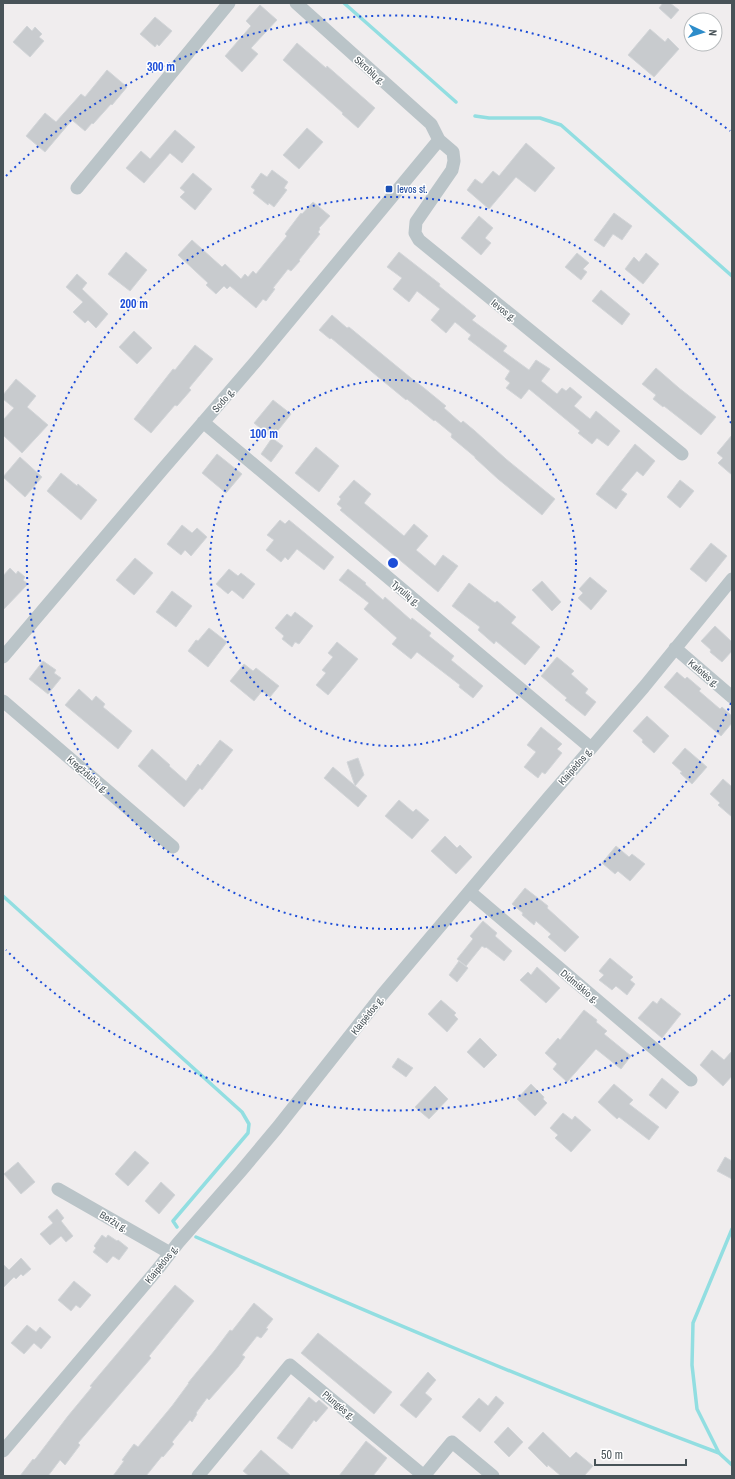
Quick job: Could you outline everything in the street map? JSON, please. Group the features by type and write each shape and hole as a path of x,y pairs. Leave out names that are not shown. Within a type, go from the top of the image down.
{"street":[{"path":"77,188 229,3"},
{"name":"Skroblų g.","path":"296,3 431,124 439,140"},
{"name":"Sodo g.","path":"3,657 317,290 439,140"},
{"name":"Ievos g.","path":"439,140 453,152 454,160 452,170 416,222 415,233 419,240 682,454"},
{"name":"Tyrulių g.","path":"203,422 591,748"},
{"name":"Klaipėdos g.","path":"3,1451 272,1134 347,1042 368,1012 732,579"},
{"name":"Kalotės g.","path":"675,648 732,697"},
{"name":"Kregždučių g.","path":"3,701 173,847"},
{"name":"Didmiškio g.","path":"470,892 691,1080"},
{"name":"Beržų g.","path":"58,1189 170,1253"},
{"name":"Plungės g.","path":"200,1475 290,1365 424,1476 452,1442 493,1476"}],"building":[{"path":"663,3 670,3 679,10 671,19 659,8"},
{"path":"260,5 277,20 251,48 258,54 242,72 225,56 251,26 246,21"},
{"path":"155,17 172,31 159,46 157,44 155,47 140,34"},
{"path":"27,26 32,31 35,27 42,34 39,37 44,41 30,57 13,42"},
{"path":"650,29 665,42 668,38 679,49 654,77 628,55"},
{"path":"297,43 326,68 327,66 375,108 358,128 283,60"},
{"path":"107,70 127,87 112,105 111,104 85,131 72,120 45,152 26,136 45,113 56,122 81,94 85,97"},
{"path":"307,128 323,142 299,169 283,155"},
{"path":"175,130 195,147 182,163 170,153 144,183 126,168 141,151 150,159"},
{"path":"526,143 555,168 535,192 516,177 489,209 467,190 475,179 482,184 493,171 499,176"},
{"path":"272,170 288,182 284,188 287,190 274,207 269,203 268,205 253,193 255,190 251,187 261,173 267,177"},
{"path":"193,173 212,189 195,210 180,197 185,192 180,188"},
{"path":"313,202 330,216 319,228 320,229 318,232 320,234 299,260 300,261 291,271 288,269 273,288 275,289 266,301 263,299 256,308 230,286 227,289 224,286 216,294 206,285 208,283 178,255 192,240 222,267 225,264 241,279 245,274 248,277 253,271 256,274 287,236 285,234 301,213 302,214"},
{"path":"614,213 632,226 622,240 613,234 604,247 594,240"},
{"path":"479,216 493,228 485,238 491,243 481,255 461,238"},
{"path":"126,252 147,270 130,291 108,274"},
{"path":"399,252 440,284 439,286 476,316 472,320 507,346 503,351 529,370 536,360 550,369 541,381 557,394 562,388 566,391 570,387 582,397 574,406 590,419 596,411 620,431 608,446 597,438 592,444 578,433 580,431 529,389 521,399 506,388 510,383 505,379 510,371 468,339 471,335 455,322 446,333 431,320 440,309 417,291 409,302 393,289 402,278 387,267"},
{"path":"577,253 589,263 583,269 587,272 581,280 565,267"},
{"path":"646,253 659,264 643,284 625,269 634,257 639,262"},
{"path":"77,274 87,283 82,289 108,314 96,328 88,320 85,323 73,312 83,302 66,287"},
{"path":"601,290 630,314 622,325 592,301"},
{"path":"332,315 347,328 349,327 446,406 444,408 461,423 463,421 555,499 542,515 498,479 451,437 452,434 407,399 406,400 331,338 330,339 319,330"},
{"path":"134,331 152,348 137,364 119,347"},
{"path":"195,345 213,359 189,388 191,390 177,406 175,405 151,433 134,419 173,369 175,370"},
{"path":"656,368 716,417 701,435 653,399 656,395 642,384"},
{"path":"16,379 36,396 27,407 48,425 22,453 3,435 3,420 14,408 3,399 3,395"},
{"path":"273,400 291,414 272,438 254,423"},
{"path":"732,435 732,475 718,463 723,458 717,453"},
{"path":"272,438 283,446 271,462 261,454"},
{"path":"635,444 655,461 643,476 637,471 621,490 627,494 616,509 596,494"},
{"path":"316,447 339,466 319,492 295,473"},
{"path":"217,454 242,474 226,493 202,473"},
{"path":"20,457 42,477 25,497 3,477"},
{"path":"61,473 77,486 78,484 97,500 81,520 47,491"},
{"path":"354,480 371,494 364,503 404,536 414,524 428,536 416,550 435,566 443,555 458,566 438,592 340,510 342,508 337,504 341,499 339,497"},
{"path":"680,480 694,491 680,508 667,497"},
{"path":"280,520 285,524 289,520 334,557 324,570 297,549 288,560 285,557 281,562 266,550 274,540 267,535"},
{"path":"182,525 192,533 197,528 207,537 191,556 185,550 181,555 167,544"},
{"path":"711,543 727,556 706,582 690,569"},
{"path":"135,558 153,573 134,595 116,580"},
{"path":"10,568 16,574 18,571 25,577 23,580 28,584 3,610 3,576"},
{"path":"229,569 238,576 241,573 255,584 243,599 232,590 228,594 216,584"},
{"path":"348,569 366,583 365,584 383,600 385,597 411,620 412,618 431,633 429,636 454,656 451,660 483,686 473,698 459,687 460,685 417,652 411,659 392,644 397,638 364,609 369,603 339,580"},
{"path":"590,577 607,591 591,610 578,598 583,593 579,589"},
{"path":"542,581 561,602 552,611 532,590"},
{"path":"469,583 495,603 497,601 516,617 511,623 540,647 525,665 496,641 494,644 478,630 480,627 452,606"},
{"path":"172,591 192,606 176,627 156,612"},
{"path":"295,612 313,626 299,644 295,642 292,647 282,639 284,636 275,628 287,614 291,617"},
{"path":"715,626 732,642 732,651 722,662 710,652 711,650 701,641"},
{"path":"209,628 227,642 208,667 188,651 196,640 198,641"},
{"path":"337,642 358,659 328,695 316,685 326,673 322,670 333,657 328,653"},
{"path":"557,657 574,671 571,674 588,689 585,693 596,702 585,716 565,700 567,698 541,676"},
{"path":"43,661 56,670 54,673 61,678 48,694 29,679"},
{"path":"244,664 253,671 256,668 279,686 270,697 262,691 254,701 230,681"},
{"path":"677,672 685,679 687,677 701,689 699,691 720,709 722,707 732,716 732,723 721,736 664,687"},
{"path":"79,689 92,701 96,696 105,704 103,707 132,731 118,749 65,705"},
{"path":"647,716 669,736 654,753 633,731"},
{"path":"541,727 562,744 557,749 562,753 545,774 542,772 538,778 524,767 536,752 527,745"},
{"path":"220,740 233,750 202,790 200,788 184,807 138,766 152,749 186,781 198,764 200,766"},
{"path":"685,748 707,767 692,784 672,763"},
{"path":"358,758 364,775 355,786 347,762"},
{"path":"333,767 367,796 358,807 324,778"},
{"path":"723,779 732,787 732,817 718,805 720,803 710,794"},
{"path":"399,800 413,812 416,809 429,820 412,839 385,816"},
{"path":"445,836 457,848 460,845 472,857 456,874 431,851"},
{"path":"616,846 629,857 632,854 645,864 630,881 618,871 615,874 602,863"},
{"path":"525,888 548,906 547,908 579,937 565,952 548,937 551,934 536,921 534,925 512,904"},
{"path":"483,921 497,933 495,936 512,951 504,961 486,947 485,948 482,946 466,966 457,959 473,939 470,936"},
{"path":"610,958 633,977 630,980 635,984 627,995 616,986 612,990 599,980 604,975 599,971"},
{"path":"459,961 468,968 457,982 449,975"},
{"path":"537,967 560,988 546,1003 520,980 528,972 531,975"},
{"path":"661,998 681,1014 662,1038 638,1018 653,1001 657,1004"},
{"path":"441,1000 456,1013 454,1015 458,1019 447,1032 428,1014"},
{"path":"584,1010 597,1020 596,1022 607,1031 604,1034 631,1056 621,1069 596,1049 567,1082 553,1069 557,1064 545,1053 558,1038 560,1040"},
{"path":"480,1038 497,1055 484,1068 467,1052"},
{"path":"712,1050 724,1060 732,1051 732,1076 723,1086 700,1065"},
{"path":"398,1058 413,1068 406,1077 392,1067"},
{"path":"662,1078 679,1092 666,1109 649,1095"},
{"path":"531,1084 544,1097 543,1099 547,1103 535,1116 517,1099"},
{"path":"614,1084 633,1100 629,1104 659,1127 649,1140 619,1117 617,1119 598,1102"},
{"path":"435,1086 448,1099 429,1119 415,1107"},
{"path":"563,1113 572,1120 575,1116 591,1130 571,1152 555,1138 558,1135 550,1128"},
{"path":"135,1151 149,1163 128,1186 115,1174"},
{"path":"725,1157 732,1161 732,1179 717,1171"},
{"path":"18,1162 35,1182 21,1194 4,1174"},
{"path":"161,1182 175,1195 159,1214 145,1201"},
{"path":"57,1209 64,1218 61,1221 73,1236 66,1242 61,1236 50,1245 40,1234 53,1223 48,1217"},
{"path":"102,1235 106,1238 108,1235 117,1241 118,1240 128,1248 119,1260 113,1256 107,1263 93,1252 96,1248 94,1246"},
{"path":"21,1258 31,1269 23,1276 21,1274 16,1279 14,1277 3,1288 3,1264 9,1270"},
{"path":"74,1281 91,1295 80,1308 76,1305 71,1311 58,1300"},
{"path":"175,1285 194,1301 149,1356 151,1358 78,1443 80,1445 65,1465 60,1460 48,1476 20,1476 92,1387 90,1386"},
{"path":"254,1303 273,1319 261,1338 257,1336 242,1355 245,1357 238,1367 209,1400 207,1398 196,1413 197,1414 192,1422 190,1420 172,1442 174,1444 146,1476 113,1476 124,1461 122,1460 134,1444 138,1447 172,1406 188,1383 230,1330 232,1331"},
{"path":"27,1325 36,1332 40,1327 51,1337 41,1349 34,1343 24,1354 11,1343"},
{"path":"318,1333 392,1392 374,1414 301,1353"},
{"path":"428,1372 436,1380 425,1393 432,1399 416,1418 400,1405"},
{"path":"496,1396 504,1403 480,1432 462,1417 479,1398 488,1406"},
{"path":"309,1397 316,1403 319,1400 328,1408 316,1422 314,1420 292,1449 277,1438"},
{"path":"508,1427 523,1442 509,1457 494,1442"},
{"path":"543,1432 570,1458 576,1452 593,1466 584,1476 561,1476 548,1465 547,1467 528,1448"},
{"path":"366,1441 387,1458 373,1476 339,1476"},
{"path":"261,1450 291,1476 249,1476 243,1471"}],"waterway":[{"path":"344,3 456,102"},
{"path":"475,116 489,118 540,118 561,125 732,276"},
{"path":"3,896 242,1112 249,1124 248,1133 173,1221 177,1227"},
{"path":"732,1229 693,1323 692,1365 697,1409 719,1453 732,1465"},
{"path":"196,1237 456,1349 719,1453"}],"place":[{"name":"Ievos st.","path":"389,189"}]}
